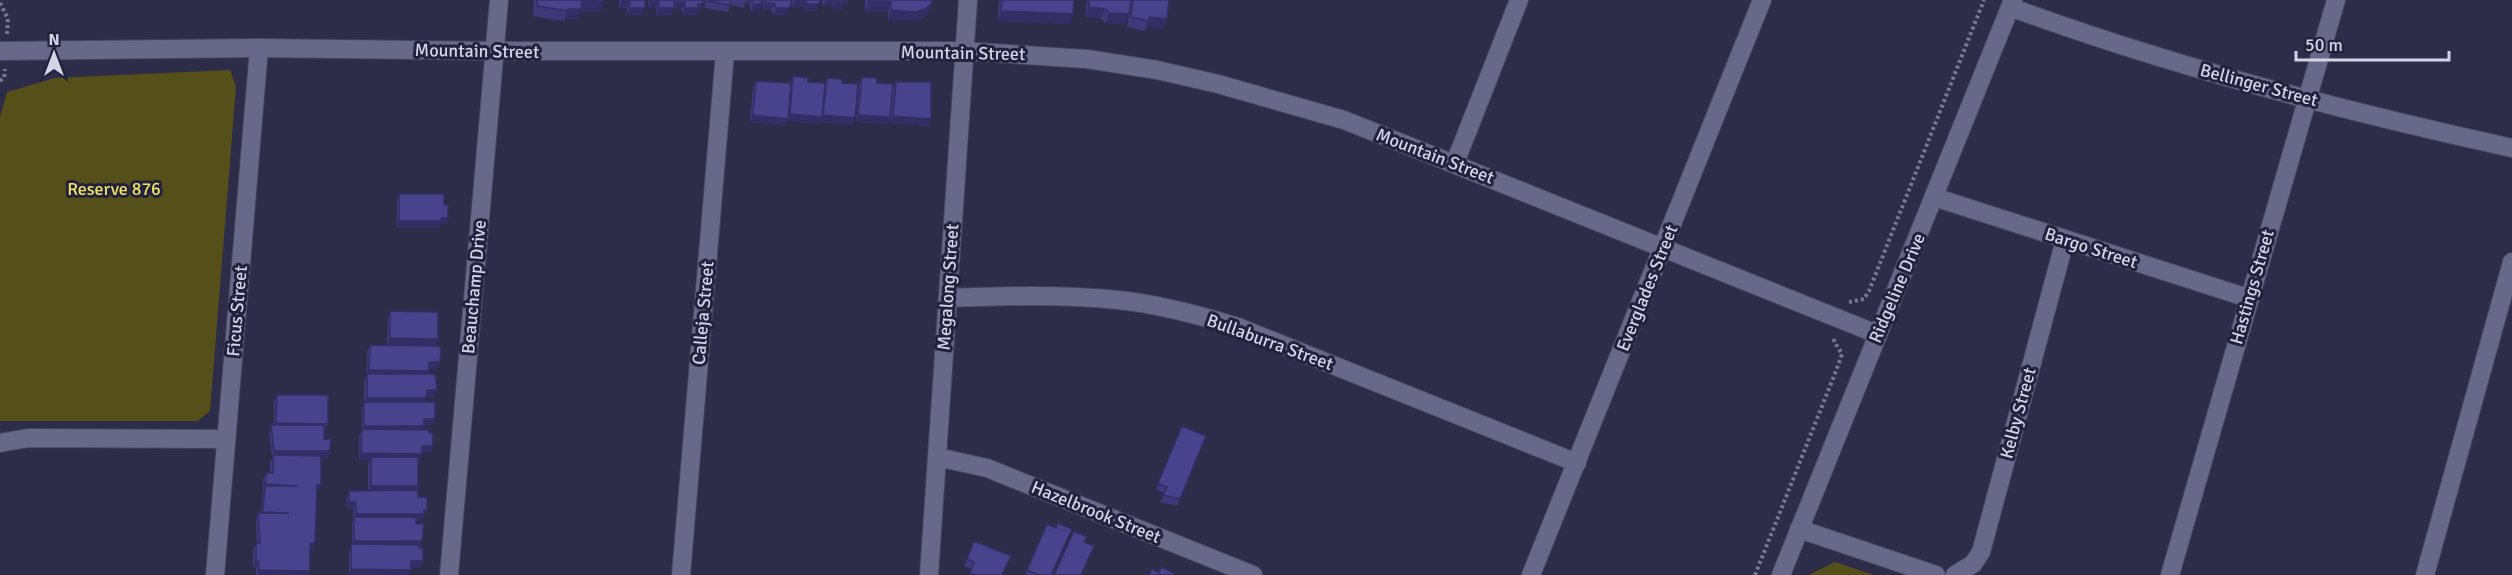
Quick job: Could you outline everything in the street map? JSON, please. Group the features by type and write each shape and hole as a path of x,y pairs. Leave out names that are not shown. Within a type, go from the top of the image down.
{"street":[{"name":"Beauchamp Drive","path":"449,575 500,0"},
{"name":"Megalong Street","path":"929,575 962,51 968,0"},
{"path":"1455,163 1519,0"},
{"name":"Everglades Street","path":"1532,575 1762,0"},
{"name":"Hastings Street","path":"2170,575 2248,298 2336,0"},
{"name":"Bellinger Street","path":"2011,3 2137,52 2307,99 2512,148"},
{"name":"Ridgeline Drive","path":"1781,575 2011,3"},
{"name":"Mountain Street","path":"0,51 259,48 725,52 962,51 1087,59 1157,70 1218,84 1344,120 1877,334"},
{"name":"Ficus Street","path":"215,575 259,48"},
{"name":"Calleja Street","path":"681,575 725,52"},
{"name":"Bargo Street","path":"1934,197 2248,298"},
{"name":"Kelby Street","path":"1955,575 1973,564 1981,552 2065,240"},
{"path":"2425,575 2512,262"},
{"name":"Bullaburra Street","path":"948,298 1085,297 1147,304 1194,314 1238,327 1577,463"},
{"path":"0,443 28,438 226,439"},
{"name":"Hazelbrook Street","path":"937,457 987,468 1253,575"},
{"path":"1799,529 1936,575"}],"path":[{"path":"1755,575 1842,354 1834,340 1849,301 1864,299 1869,291 1984,0"},
{"path":"0,3 8,20"}],"green space":[{"name":"Reserve 876","path":"230,70 236,87 210,411 198,421 0,421 0,117 7,92 55,78"},
{"path":"1835,562 1874,575 1809,575"}],"building":[{"path":"537,0 604,0 604,2 582,1 581,9 568,9 568,11 537,6"},
{"path":"622,0 645,0 645,8 630,8 630,1"},
{"path":"650,0 674,0 674,8 658,8 659,1"},
{"path":"677,0 703,0 703,4 698,4 698,8 685,8 685,2 677,2"},
{"path":"730,0 730,5 707,1"},
{"path":"752,0 762,0 762,3 754,5"},
{"path":"765,0 791,0 791,4 789,8 776,8 774,3 765,3"},
{"path":"806,0 820,0 819,4 806,4"},
{"path":"869,0 932,0 932,3 925,9 915,12 891,10 891,2 869,2"},
{"path":"1002,0 1074,0 1073,14 1001,11"},
{"path":"1089,0 1131,0 1129,14 1109,13 1105,9 1089,7"},
{"path":"1133,0 1169,0 1167,19 1149,17 1149,21 1131,17"},
{"path":"793,76 808,78 808,82 825,83 822,117 790,114"},
{"path":"862,77 877,78 877,83 893,84 890,117 858,115"},
{"path":"827,78 842,79 842,83 858,84 855,118 823,115"},
{"path":"756,81 791,83 788,119 753,115"},
{"path":"896,82 931,82 931,119 893,116"},
{"path":"399,194 444,194 444,205 448,205 448,218 441,218 441,221 399,221"},
{"path":"390,311 438,312 438,339 390,338"},
{"path":"370,345 438,346 441,349 440,362 429,362 429,371 369,370"},
{"path":"367,374 435,374 437,390 427,390 426,398 367,398"},
{"path":"277,395 328,395 328,424 276,423"},
{"path":"364,402 435,402 435,419 424,419 424,426 364,426"},
{"path":"271,425 324,425 324,439 331,439 330,451 274,451"},
{"path":"1182,426 1206,436 1180,499 1163,495 1167,487 1158,483"},
{"path":"362,429 429,430 429,433 433,433 433,446 422,446 422,454 361,453"},
{"path":"273,455 321,456 321,485 317,485 315,543 310,543 310,571 259,570 259,561 256,561 256,543 260,543 258,513 289,513 263,512 265,486 297,486 265,484 266,473 273,473"},
{"path":"371,457 418,457 418,486 371,486"},
{"path":"418,490 418,497 427,497 427,510 424,510 424,514 356,514 356,502 349,502 349,491"},
{"path":"354,517 416,517 416,524 424,524 422,541 354,541"},
{"path":"1058,523 1072,529 1051,575 1039,575 1027,570 1047,524 1056,528"},
{"path":"1074,531 1087,537 1084,542 1094,546 1081,575 1054,575"},
{"path":"974,541 1011,556 1002,575 970,573 974,562 967,559"},
{"path":"351,544 420,545 419,548 423,548 423,561 411,561 411,570 351,569"},
{"path":"1161,567 1174,573 1173,575 1149,575 1152,569 1159,573"},
{"path":"409,574 409,575 359,575"}]}
